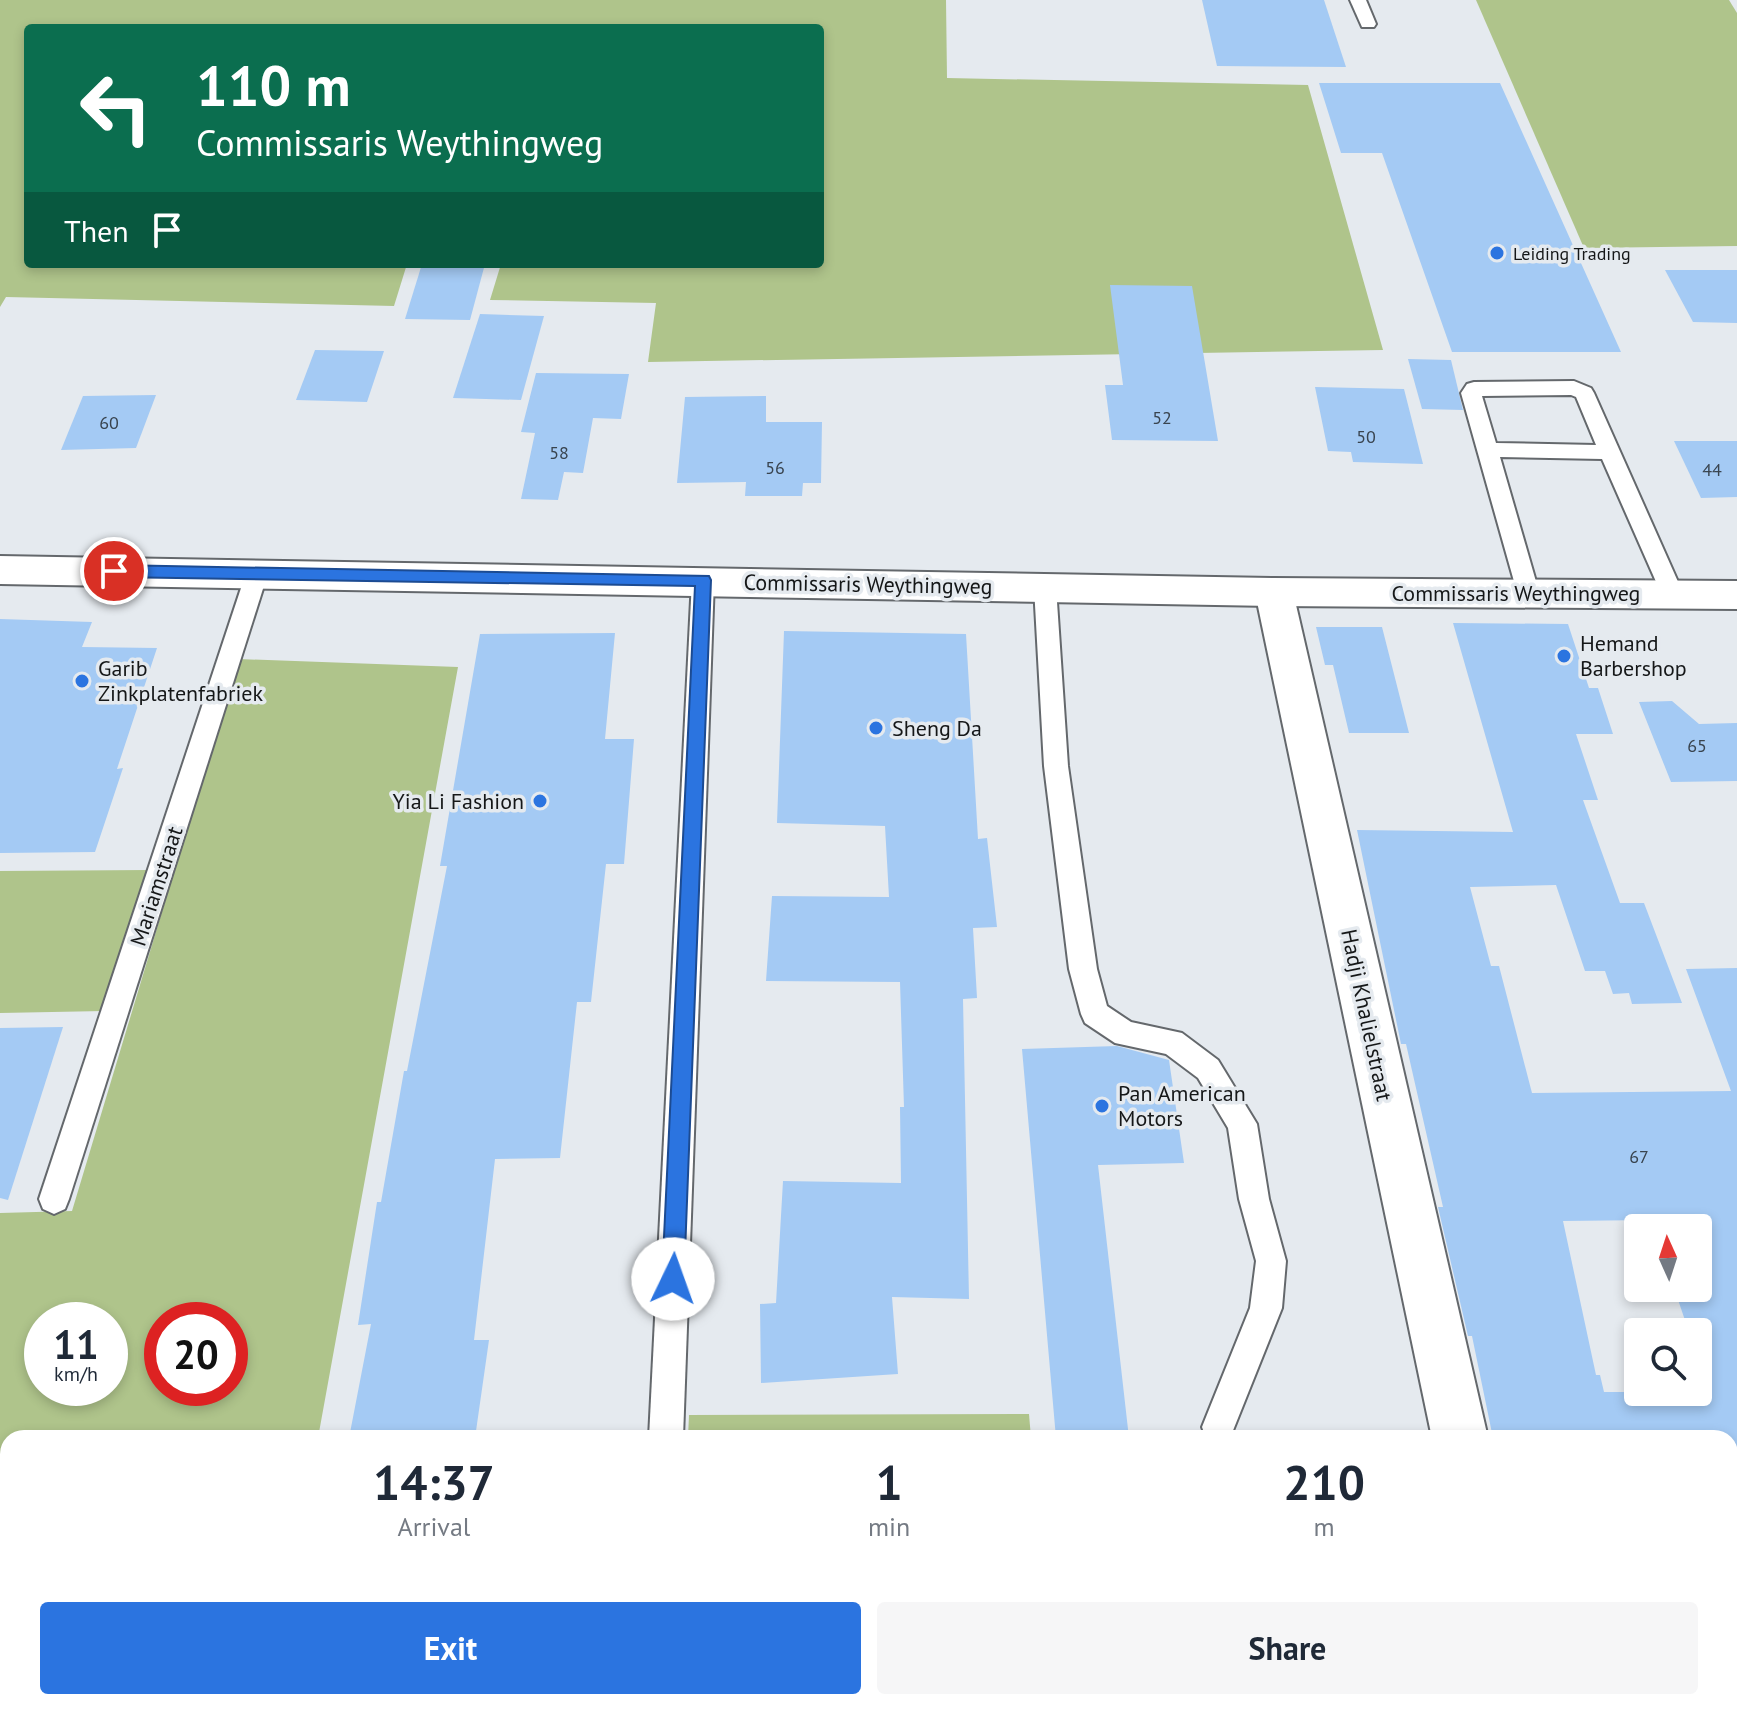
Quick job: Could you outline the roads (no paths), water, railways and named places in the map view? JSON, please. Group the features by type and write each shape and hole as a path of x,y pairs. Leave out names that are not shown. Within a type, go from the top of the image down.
{"main road":[{"name":"Commissaris Weythingweg","path":"0,570 1274,592 1737,595"},
{"name":"Hadji Khalielstraat","path":"1274,592 1458,1430"}],"lane":[{"path":"1358,0 1368,24"},
{"path":"1528,592 1472,390 1574,388 1586,397 1672,593"},
{"path":"1488,450 1610,452"},
{"name":"Mariamstraat","path":"54,1199 257,573"},
{"path":"666,1430 703,580"},
{"path":"1045,587 1056,766 1083,969 1095,1014 1125,1034 1172,1042 1208,1069 1242,1124 1254,1199 1271,1261 1266,1308 1218,1427"}],"place":[{"name":"Leiding Trading","path":"1497,253"},
{"name":"Hemand Barbershop","path":"1564,656"},
{"name":"Garib Zinkplatenfabriek","path":"82,681"},
{"name":"Sheng Da","path":"876,728"},
{"name":"Yia Li Fashion","path":"540,801"},
{"name":"Pan American Motors","path":"1102,1106"}]}
